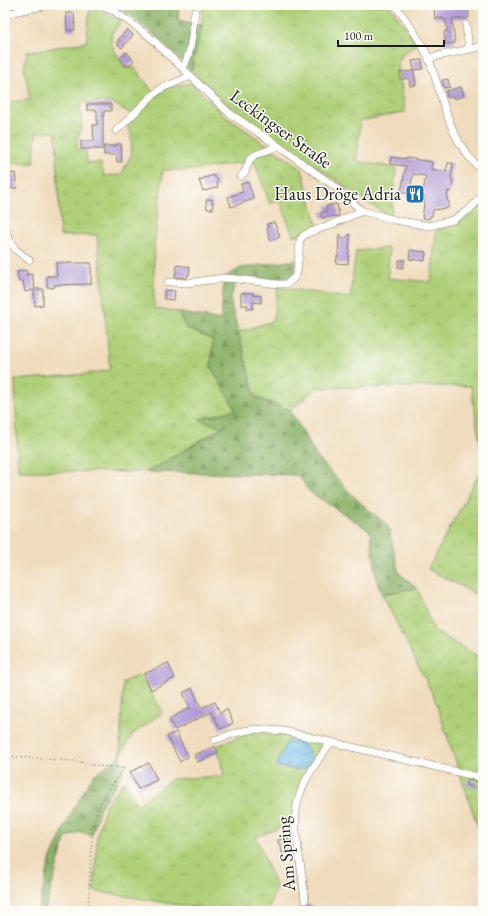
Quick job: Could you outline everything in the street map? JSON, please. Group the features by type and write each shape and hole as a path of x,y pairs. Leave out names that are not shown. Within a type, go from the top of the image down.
{"street":[{"path":"5,15 11,12 54,5"},
{"name":"Leckingser Straße","path":"99,5 114,11 150,36 229,113 334,186 362,211 395,220 429,226 453,220 469,210 483,195"},
{"path":"396,5 422,43 454,133 465,152 483,171"},
{"path":"183,68 187,61 189,52 195,12"},
{"path":"466,25 469,49"},
{"path":"428,58 479,47"},
{"path":"116,131 162,88 191,76"},
{"path":"241,176 247,168 250,159 277,145"},
{"path":"168,282 187,283 224,278 286,284 294,278 297,273 300,240 303,236 330,226 362,211"},
{"path":"5,227 9,239 16,250 29,260"},
{"path":"214,740 254,729 284,731 483,778"},
{"name":"Am Spring","path":"305,900 296,827 296,812 307,778 331,742"}],"path":[{"path":"5,756 75,761 100,766 124,768 102,800 93,823 88,911"}],"green space":[{"path":"5,5 28,5 5,11"},
{"path":"111,5 128,5 127,13"},
{"path":"128,5 179,5 178,20 202,25 191,71 155,35 127,13"},
{"path":"203,5 389,5 417,44 403,54 398,63 405,112 360,121 357,161 396,168 391,218 232,109 191,71 202,25"},
{"path":"90,7 122,20 112,33 111,44 125,68 135,68 153,92 131,114 111,102 80,103 82,127 77,140 77,150 86,151 87,163 101,163 104,176 121,175 132,153 131,134 127,125 151,99 166,88 191,83 225,116 302,169 318,228 293,236 280,200 270,204 254,161 193,170 163,170 154,247 154,308 178,312 186,328 213,340 211,367 236,410 199,419 223,427 147,472 18,471 15,380 86,374 110,370 97,235 60,236 56,132 36,133 34,163 5,164 5,102 30,100 24,67 27,52 86,42"},
{"path":"483,202 483,464 471,386 317,388 290,410 255,397 238,332 273,321 278,287 350,298 356,251 389,248 388,278 431,282 436,231 457,223 478,208"},
{"path":"296,260 295,273 283,281 238,276 230,300 255,397 290,410 317,457 355,498 388,526 399,573 417,588 382,594 377,583 370,531 310,492 298,475 147,472 223,428 198,419 236,410 211,367 213,340 186,328 178,312 221,320 224,277 241,268"},
{"path":"483,466 483,598 428,569"},
{"path":"417,588 434,631 483,659 483,842 434,697 382,594"},
{"path":"139,675 163,712 132,735 120,756 123,682"},
{"path":"254,731 284,733 325,743 305,777 292,823 256,837 276,887 268,911 216,911 94,891 97,836 106,804 124,781 137,805 172,779 224,776 217,746"},
{"path":"120,756 123,773 100,807 92,835 80,832 65,839 45,911 38,911 50,860 70,815 93,776"}],"water":[{"path":"287,741 302,743 310,753 309,762 304,770 276,767"}],"building":[{"path":"442,5 468,5 469,18 452,19 455,43 446,44 444,32 447,31 446,20 443,20 443,18 435,19 434,8 442,8"},
{"path":"66,13 74,13 75,30 67,31"},
{"path":"127,29 133,35 122,48 116,43"},
{"path":"127,52 134,61 127,67 120,58"},
{"path":"422,60 423,69 414,70 412,61"},
{"path":"414,71 416,85 410,86 409,78 400,80 400,72"},
{"path":"448,79 450,87 444,88 442,80"},
{"path":"461,87 464,96 454,99 454,97 448,98 446,91"},
{"path":"87,104 111,104 111,111 104,111 103,115 103,149 81,149 81,141 94,141 93,125 97,125 97,110 87,110"},
{"path":"116,144 121,144 122,162 117,162 116,155 104,155 104,146 116,146"},
{"path":"391,157 432,162 431,169 446,172 448,163 453,163 451,192 448,191 447,199 449,203 448,208 433,210 432,216 430,216 429,219 422,218 425,197 422,196 426,176 413,174 409,194 401,192 406,166 390,164"},
{"path":"15,173 17,188 9,189 8,182 5,183 5,174"},
{"path":"214,175 218,180 218,187 203,191 199,180"},
{"path":"248,182 254,199 231,207 228,197 243,192 241,184"},
{"path":"212,199 213,209 207,209 206,200"},
{"path":"337,204 339,216 322,218 321,212 327,211 326,206"},
{"path":"274,222 280,237 270,240 267,224"},
{"path":"339,234 344,239 350,234 348,264 336,263 337,256 338,257"},
{"path":"410,250 426,252 425,261 409,259"},
{"path":"399,260 405,260 403,268 398,267"},
{"path":"56,263 91,263 91,284 54,285 54,288 47,287 47,276 57,276"},
{"path":"177,265 190,267 187,278 175,277"},
{"path":"26,270 27,275 32,274 35,289 43,289 43,305 35,306 34,290 25,292 23,281 19,282 17,272"},
{"path":"165,290 175,291 174,300 164,299"},
{"path":"241,293 253,293 253,295 261,296 261,303 253,302 253,309 247,309 248,305 241,305"},
{"path":"168,663 175,678 151,690 144,674"},
{"path":"192,688 201,708 215,702 220,713 227,709 233,723 220,729 212,712 175,730 169,719 190,708 183,693"},
{"path":"176,732 188,757 180,762 167,736"},
{"path":"215,746 218,753 197,762 194,755"},
{"path":"149,763 157,780 138,789 130,772"},
{"path":"468,780 477,782 476,788 466,785"},
{"path":"288,838 291,851 282,853 281,845 279,845 278,840"},
{"path":"308,904 323,911 303,911"}],"place":[{"name":"Haus Dröge Adria","path":"415,194"}]}
